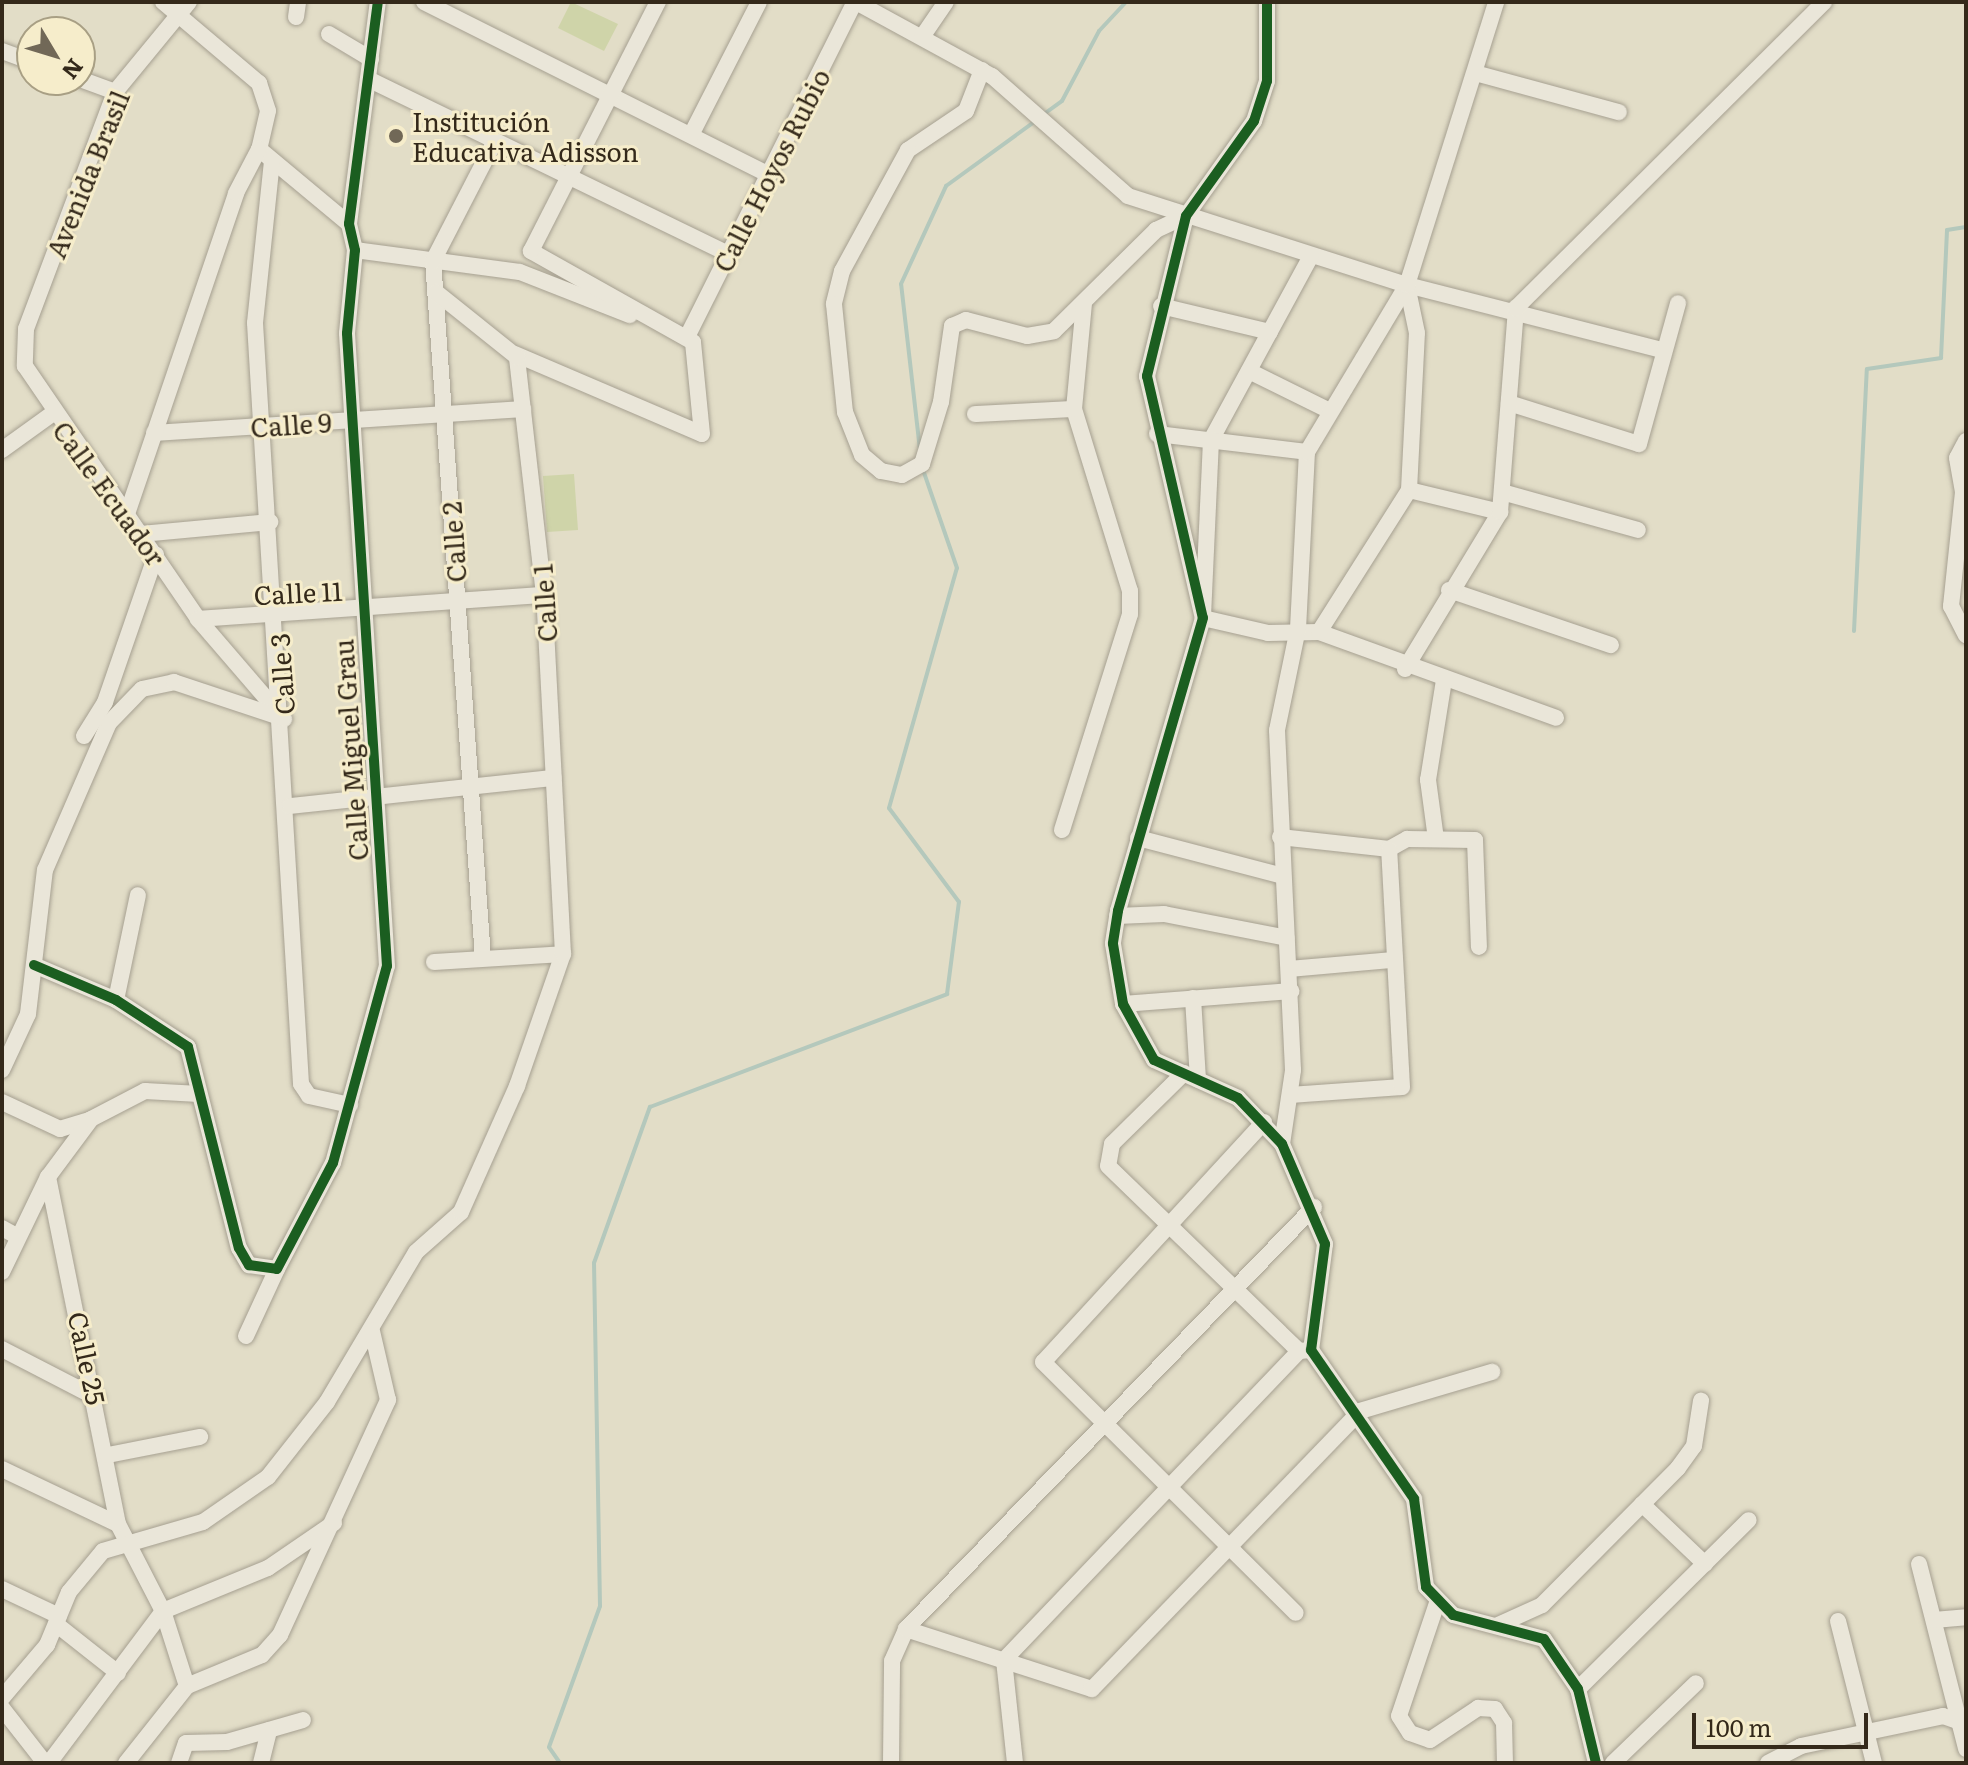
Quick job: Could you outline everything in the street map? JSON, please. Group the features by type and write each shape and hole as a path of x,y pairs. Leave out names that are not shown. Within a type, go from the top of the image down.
{"street":[{"path":"127,514 236,193 259,149 268,111 259,83 184,8 163,2"},
{"name":"Calle Miguel Grau","path":"246,1336 277,1269 333,1163 387,966 362,611 347,333 355,250 349,224 378,2"},
{"path":"424,2 769,175"},
{"path":"436,292 515,354 702,434 696,353 687,337 531,251 658,2"},
{"path":"691,135 759,2"},
{"path":"856,2 982,70 1024,104 1088,165 1128,196 1407,285 1516,308 1662,350"},
{"name":"Calle Hoyos Rubio","path":"687,337 856,2"},
{"path":"922,37 946,2"},
{"path":"1203,618 1157,434 1147,376 1161,306 1186,216 1254,121 1267,81 1267,2"},
{"path":"1282,1144 1290,1095 1291,991 1280,837 1277,730 1298,629 1307,452 1407,285 1496,2"},
{"path":"1405,669 1449,590 1500,512 1516,308 1824,2"},
{"name":"Avenida Brasil","path":"25,366 26,329 115,92 184,8"},
{"path":"329,34 371,59"},
{"path":"982,70 966,111 908,150 842,271 834,304 838,367 862,455 881,471 902,475 922,464 952,326 985,321 1041,336 1084,303 1156,230 1186,216"},
{"path":"1475,73 1619,112"},
{"path":"368,79 729,254"},
{"path":"96,85 115,92"},
{"path":"433,261 495,141"},
{"path":"259,149 349,224"},
{"name":"Calle 3","path":"272,161 255,323 290,806 301,1084 309,1096 350,1105"},
{"path":"355,250 520,272 687,337"},
{"path":"1015,1763 1004,1660 1170,1483 1305,1350 1325,1264 1314,1207 1282,1144 1264,1122 1238,1098 1191,1077 1139,1043 1123,1004 1113,944 1117,916 1138,838 1203,618 1211,440 1311,256"},
{"name":"Calle 2","path":"433,261 483,958"},
{"path":"1319,632 1409,490 1417,333 1407,285"},
{"path":"1062,830 1130,614 1074,409 1084,303"},
{"path":"1509,403 1639,444 1660,384 1662,350 1678,303"},
{"path":"1161,306 1270,332"},
{"name":"Calle 1","path":"515,354 544,595 563,954"},
{"name":"Calle Ecuador","path":"25,366 52,414 127,514 198,619 284,719"},
{"path":"521,388 550,369"},
{"path":"1249,371 1330,411"},
{"name":"Calle 9","path":"154,433 523,409"},
{"path":"975,414 1074,409"},
{"path":"2,450 52,414"},
{"path":"1157,434 1307,452"},
{"path":"1964,446 1962,533 1951,606 1962,618 1966,635"},
{"path":"1409,490 1500,512"},
{"path":"1502,492 1638,530"},
{"path":"141,534 270,522"},
{"path":"84,736 105,702 156,555"},
{"path":"1449,590 1611,645"},
{"name":"Calle 11","path":"198,619 362,611 544,595"},
{"path":"1203,618 1268,633 1298,629 1319,632 1405,669 1556,718"},
{"path":"1436,839 1428,780 1444,680"},
{"path":"2,1070 28,1014 45,870 95,749 123,707 142,689 174,682 284,719"},
{"path":"105,702 123,707"},
{"path":"290,806 554,778"},
{"path":"1280,837 1389,849 1407,839 1475,840 1479,947"},
{"path":"1138,838 1283,876"},
{"path":"1290,1095 1402,1087 1391,960 1389,849"},
{"path":"116,1000 138,895"},
{"path":"1117,916 1164,914 1287,938"},
{"path":"2,1698 103,1551 120,1532 203,1522 268,1477 372,1331 416,1252 461,1212 517,1086 563,954 434,962"},
{"path":"1289,969 1391,960"},
{"path":"34,965 116,1000 188,1047 239,1248 249,1265 277,1269"},
{"path":"1123,1004 1291,991"},
{"path":"1193,998 1191,1077 1107,1153 1108,1166 1234,1289 1305,1350 1360,1411 1414,1499 1421,1568 1437,1603 1453,1615 1544,1639 1578,1689 1596,1763"},
{"path":"2,1102 60,1129 91,1119 145,1091 175,1087 199,1094"},
{"path":"2,1272 48,1177 91,1119"},
{"path":"1264,1122 1043,1362 1170,1483 1296,1613"},
{"name":"Calle 25","path":"48,1177 97,1398 120,1532"},
{"path":"891,1763 892,1661 906,1629 1314,1207"},
{"path":"2,1228 18,1237"},
{"path":"126,1763 187,1686 262,1655 280,1635 336,1522 388,1400 372,1331"},
{"path":"2,1349 97,1398"},
{"path":"906,1629 1092,1689 1360,1411 1492,1372"},
{"path":"1497,1626 1542,1605 1642,1504 1694,1446 1701,1401"},
{"path":"108,1455 200,1437"},
{"path":"2,1469 120,1532 163,1611 187,1686"},
{"path":"1642,1504 1705,1564"},
{"path":"1578,1689 1749,1520"},
{"path":"2,1708 47,1763 163,1611 268,1568 336,1522"},
{"path":"1919,1564 1965,1722 1966,1749"},
{"path":"2,1589 57,1620 118,1673"},
{"path":"1437,1603 1399,1716 1410,1733 1430,1740 1478,1708 1495,1709 1504,1723 1505,1763"},
{"path":"1934,1620 1966,1617"},
{"path":"1838,1621 1872,1735 1874,1763"},
{"path":"1613,1763 1696,1683"},
{"path":"1777,1761 1943,1716 1965,1722"},
{"path":"179,1763 186,1743 227,1742 303,1720"},
{"path":"261,1763 269,1730"}],"green space":[{"path":"571,2 618,24 604,51 558,28"},
{"path":"574,474 578,530 547,532 543,476"}],"waterway":[{"path":"1044,114 1062,101 1099,31 1126,2"},
{"path":"920,450 901,284 946,186 1037,120"},
{"path":"1854,631 1867,369 1941,358 1947,230 1966,227"},
{"path":"560,1763 549,1747 600,1606 594,1263 650,1107 947,994 959,902 889,808 957,568 922,467"}],"cycle path":[{"path":"34,965 116,1000 188,1047 239,1248 249,1265 277,1269 333,1163 387,966 347,333 355,250 349,224 378,2"},
{"path":"1267,2 1267,81 1254,121 1186,216 1147,376 1203,618 1118,911 1113,944 1123,1004 1154,1060 1238,1098 1282,1144 1325,1244 1311,1350 1414,1499 1426,1587 1453,1615 1544,1639 1578,1689 1596,1763"}],"place":[{"name":"Institución Educativa Adisson","path":"396,136"}]}
